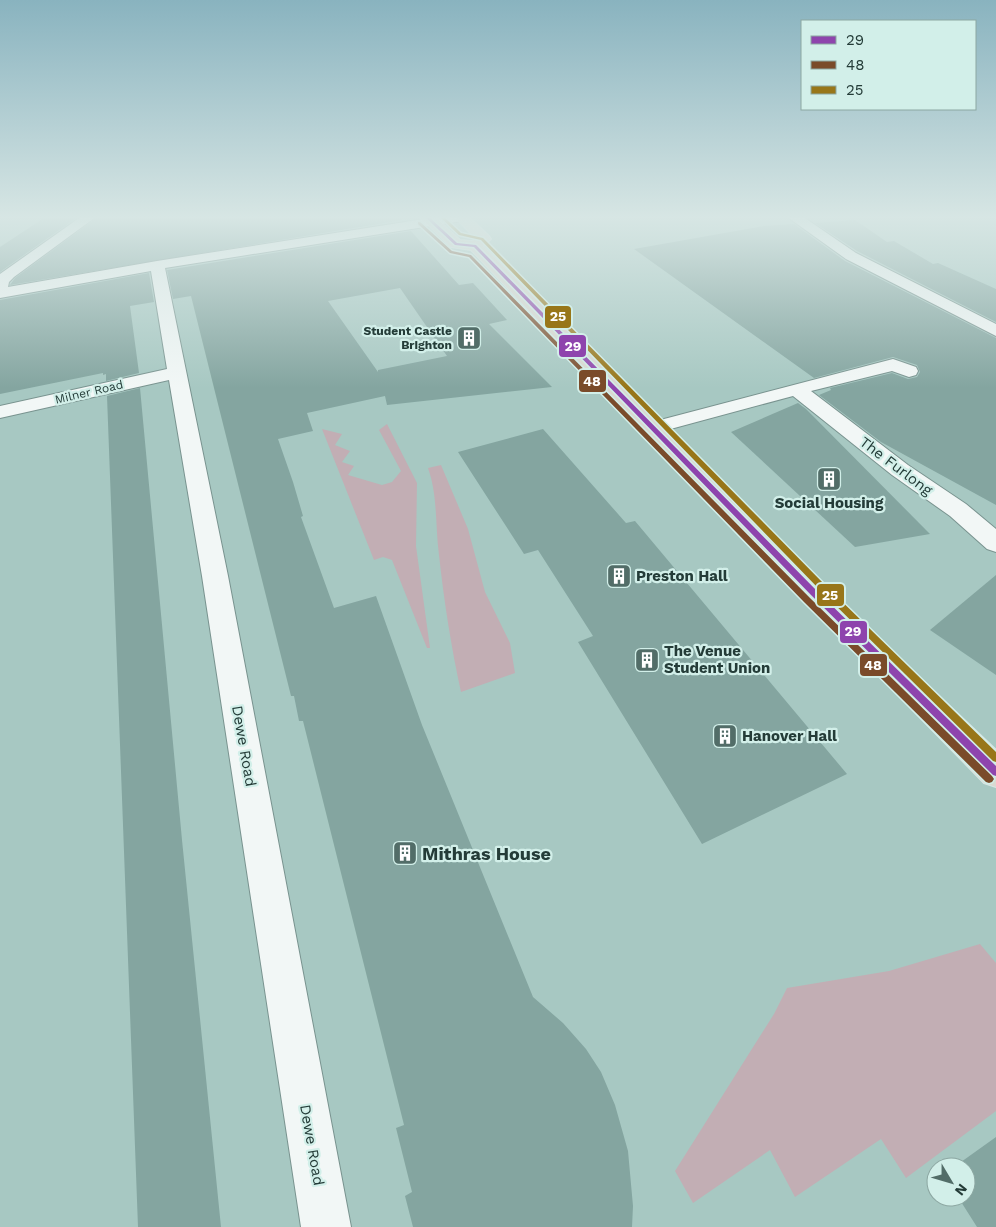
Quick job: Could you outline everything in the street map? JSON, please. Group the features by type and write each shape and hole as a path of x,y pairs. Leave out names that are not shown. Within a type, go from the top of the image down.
{"main road":[{"path":"502,273 814,594 996,772"}],"street":[{"path":"10,273 0,283 0,293 111,273"},
{"name":"Dewe Road","path":"159,273 218,595 326,1227"},
{"path":"884,273 996,331"},
{"path":"652,428 796,388 893,365 908,371"},
{"name":"Milner Road","path":"0,412 178,372"},
{"name":"The Furlong","path":"796,388 900,470 958,510 996,543"}],"shaded area":[{"path":"387,424 417,483 416,546 430,648 427,648 392,560 383,557 374,560 322,429 342,434 335,445 350,451 342,462 354,466 348,475 382,485 392,482 401,471 379,430"},
{"path":"441,465 468,529 485,592 510,643 515,673 461,692 446,606 438,544 435,500 428,468"},
{"path":"980,944 996,963 996,1111 934,1157 926,1157 926,1163 906,1178 881,1139 795,1197 770,1150 693,1203 675,1171 774,1014 787,988 889,971"}],"building":[{"path":"21,273 81,273 10,285"},
{"path":"149,273 154,302 130,306 139,373 106,381 106,374 103,375 103,373 0,394 0,300"},
{"name":"Mithras House","path":"168,273 449,273 459,285 473,283 507,320 489,324 552,387 387,405 385,396 307,413 313,431 278,439 293,482 303,516 301,517 334,608 376,596 422,725 533,997 563,1023 586,1049 601,1072 615,1105 628,1151 633,1206 632,1227 413,1227 405,1196 412,1192 396,1128 404,1125 303,721 299,721 294,696 291,696 191,296 173,299","holes":["400,288 447,356 378,370 378,372 328,301"]},
{"path":"668,273 869,273 996,338 996,505 881,442 819,395 831,390 830,388 892,373 908,379 917,377 920,372 917,365 893,357 814,378"},
{"path":"901,273 961,273 996,289 996,322"},
{"path":"140,388 182,840 221,1227 138,1227 107,396"},
{"name":"Social Housing","path":"798,403 930,534 855,547 731,432"},
{"path":"543,429 626,523 635,521 847,774 702,844 578,642 593,636 538,550 524,554 458,452"},
{"path":"996,575 996,675 930,630"},
{"path":"996,1137 996,1227 977,1227 964,1207 976,1207 976,1157 968,1157"}],"transit line":[{"name":"48","path":"487,273 807,600 989,779"},
{"name":"29","path":"502,273 814,593 996,772"},
{"name":"25","path":"515,273 821,586 996,758"}],"place":[{"name":"Student Castle Brighton","path":"469,338"},
{"name":"Social Housing","path":"829,479"},
{"name":"Preston Hall","path":"619,576"},
{"name":"The Venue Student Union","path":"647,660"},
{"name":"Hanover Hall","path":"725,736"},
{"name":"Mithras House","path":"405,853"}]}
